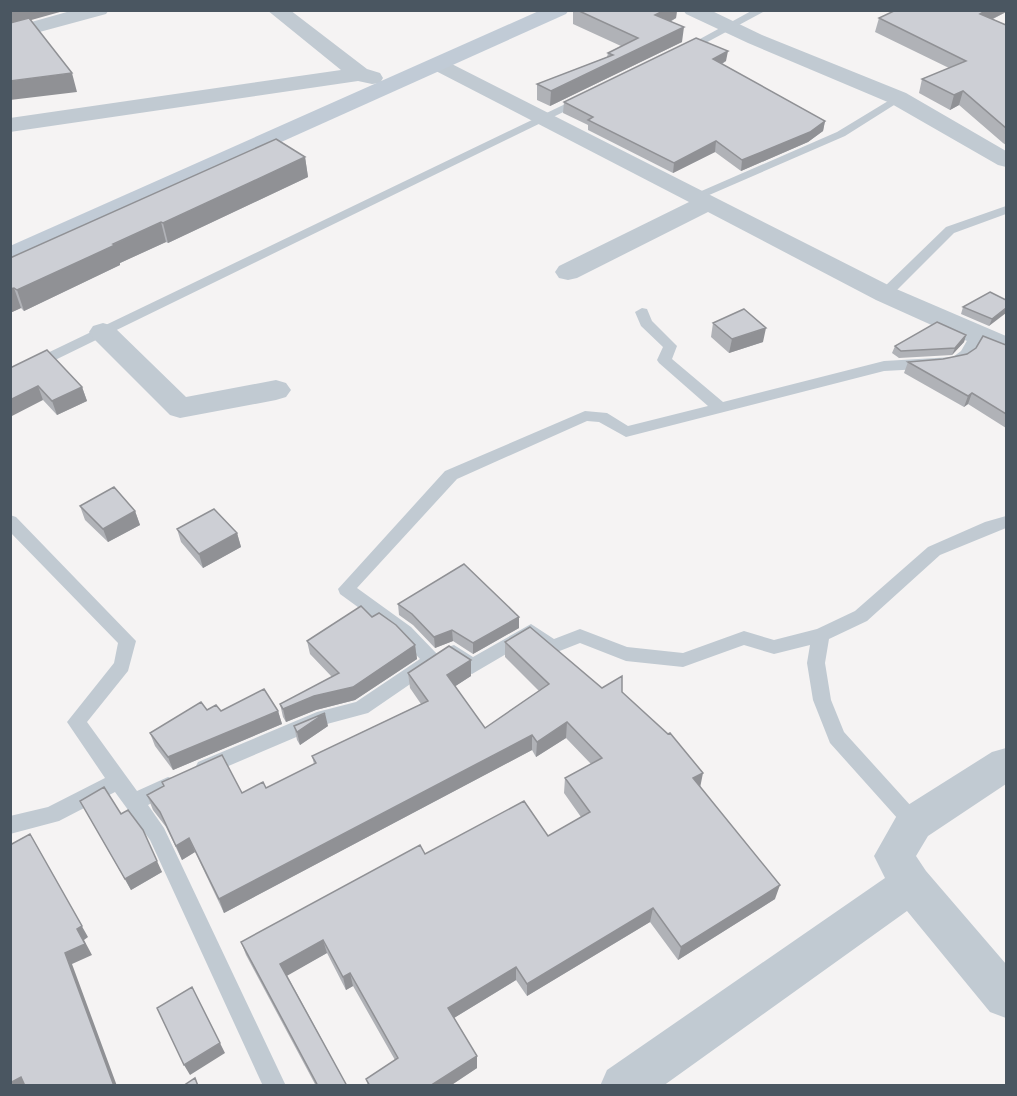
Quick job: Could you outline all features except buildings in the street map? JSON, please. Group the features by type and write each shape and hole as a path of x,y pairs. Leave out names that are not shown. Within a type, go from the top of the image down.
{"main road":[{"path":"10,256 559,10"}],"street":[{"path":"10,34 99,10"},
{"path":"277,10 359,74 393,85"},
{"path":"693,10 898,98 1006,160"},
{"path":"440,64 885,294 977,335 1006,345"},
{"path":"10,124 359,74"},
{"path":"568,272 703,199"},
{"path":"103,332 180,408 276,390"},
{"path":"1006,764 914,822 894,856 911,884 1006,997"},
{"path":"623,1086 911,884"}],"lane":[{"path":"669,58 762,10"},
{"path":"10,377 596,92"},
{"path":"703,199 841,134 898,98"},
{"path":"885,294 950,230 1006,210"},
{"path":"642,312 646,323 670,346 664,360 719,407"},
{"path":"432,660 405,632 346,589 451,475 585,416 602,417 626,432 884,366 904,363 945,364 963,357 977,335"},
{"path":"10,521 127,641 122,666 76,722 157,834 274,1086"},
{"path":"135,802 174,782 324,717 361,708 432,660 452,650 472,667 531,631 552,647 580,636 626,654 683,660 744,638 774,647 821,635 861,616 934,551 991,526 1006,522"},
{"path":"821,635 816,663 822,700 837,737 914,822"},
{"path":"10,825 52,816 120,780"}]}
